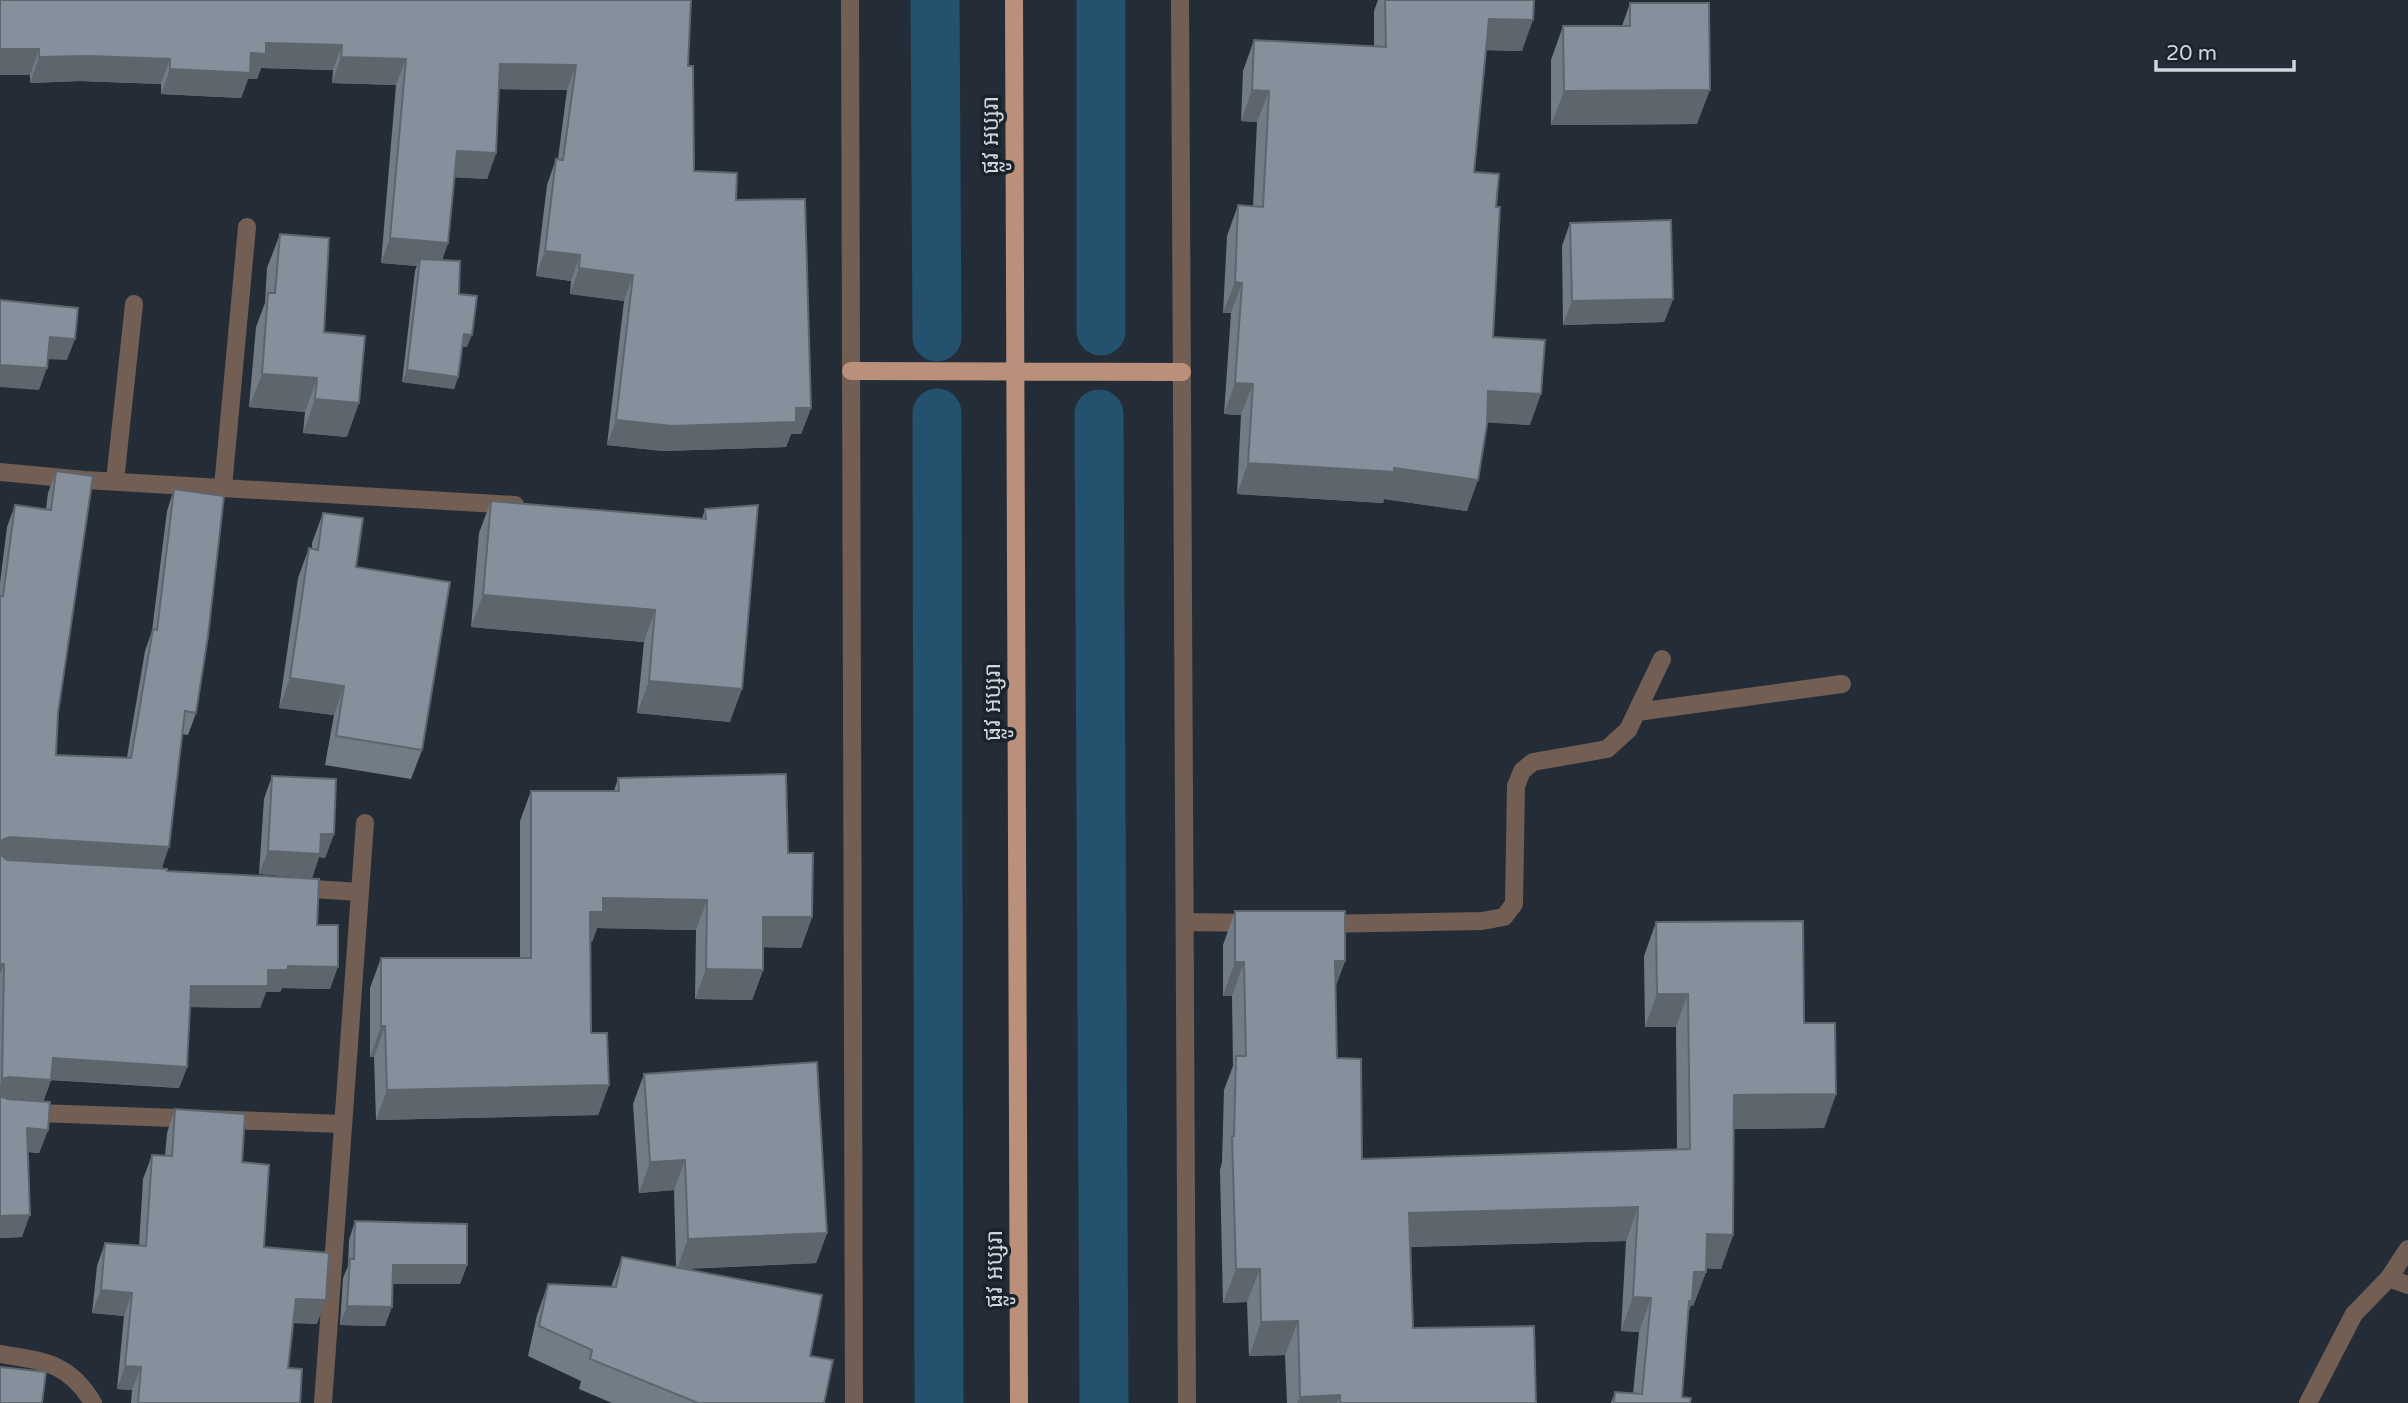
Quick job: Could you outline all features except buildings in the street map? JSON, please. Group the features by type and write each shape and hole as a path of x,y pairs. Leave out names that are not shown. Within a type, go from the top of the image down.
{"main road":[{"name":"ផ្លូវ អប្សរា","path":"1013,0 1019,1403"},
{"path":"851,371 1182,372"}],"street":[{"path":"850,0 854,1403"},
{"path":"1180,0 1187,1403"},
{"path":"223,487 247,227"},
{"path":"115,481 134,304"},
{"path":"0,472 529,506"},
{"path":"1310,924 1482,921 1504,917 1514,904 1516,786 1522,771 1533,762 1607,749 1628,730 1662,659"},
{"path":"1637,712 1842,684"},
{"path":"323,1403 365,823"},
{"path":"277,887 360,892"},
{"path":"1185,922 1268,924"},
{"path":"0,1110 37,1114 343,1124"},
{"path":"2308,1403 2354,1314 2389,1278 2408,1249"},
{"path":"2389,1278 2408,1285"},
{"path":"0,1354 48,1362 72,1376 93,1403"}],"waterway":[{"path":"935,0 937,337"},
{"path":"1101,0 1101,331"},
{"path":"937,413 939,1403"},
{"path":"1099,414 1104,1403"}]}
